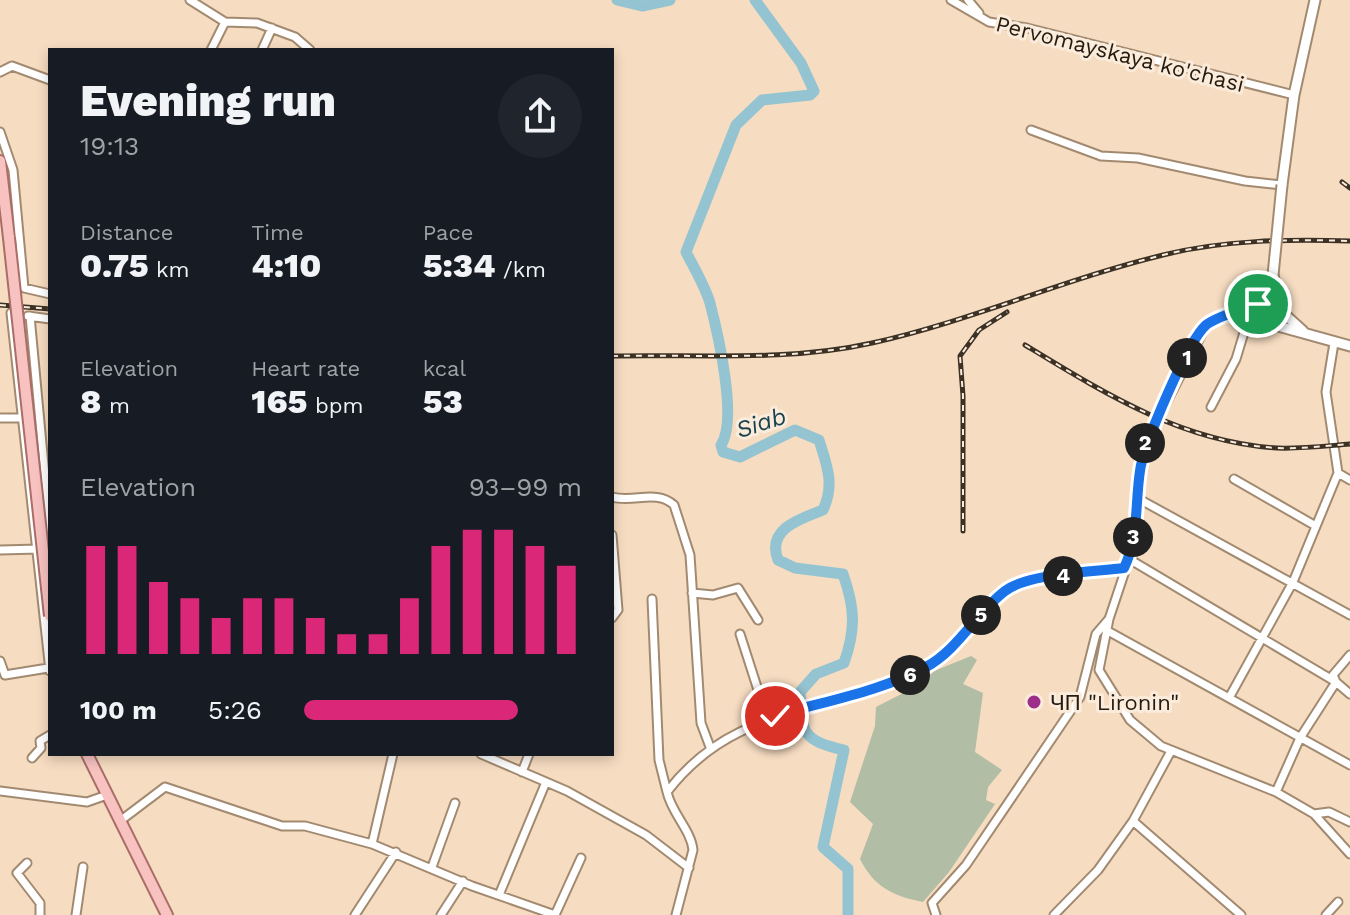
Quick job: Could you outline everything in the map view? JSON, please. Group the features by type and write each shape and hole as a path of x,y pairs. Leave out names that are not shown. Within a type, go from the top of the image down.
{"main road":[{"path":"1309,335 1282,312 1273,275 1294,95 1315,0"},
{"path":"0,161 9,238 6,260 48,596"},
{"path":"1273,275 1260,302 1257,315 1260,321 1350,346"},
{"path":"1260,302 1279,301"},
{"path":"1271,324 1282,312"},
{"path":"88,756 167,915"}],"street":[{"path":"190,0 225,22 257,23 295,37 308,48"},
{"name":"Pervomayskaya ko'chasi","path":"951,0 989,22 1027,28 1294,95"},
{"path":"968,0 974,10 989,19 1027,28"},
{"path":"212,48 225,22"},
{"path":"263,48 272,28"},
{"path":"0,72 12,66 48,79"},
{"path":"1031,130 1101,156 1138,158 1245,181 1282,185"},
{"path":"0,132 13,170 19,265 24,288 48,294"},
{"path":"1260,302 1206,326 1166,397 1145,444 1129,559 1106,630 1099,670 1130,720 1171,751 1276,792 1314,814 1350,854"},
{"path":"0,312 48,319"},
{"path":"11,313 26,418 33,528 43,547 48,650"},
{"path":"1234,314 1260,321"},
{"path":"30,316 48,508"},
{"path":"1211,407 1236,359 1249,316"},
{"path":"1229,698 1293,582 1314,525 1339,473 1326,392 1334,343"},
{"path":"0,418 26,418"},
{"path":"1339,473 1350,480"},
{"path":"1234,479 1314,525"},
{"path":"614,498 627,501 655,495 674,505 690,555 701,723 710,747"},
{"path":"1139,499 1350,615"},
{"path":"33,528 48,529"},
{"path":"0,550 43,547"},
{"path":"1129,559 1336,682 1350,694"},
{"path":"614,560 618,610 614,617"},
{"path":"667,792 710,747 771,717 894,683 929,665 946,653 1005,590 1023,582 1124,568"},
{"path":"692,593 713,595 738,588 758,620"},
{"path":"652,599 659,760 672,810 692,841 689,868 676,915"},
{"path":"936,915 932,903 966,865 1080,697 1096,634 1109,619"},
{"path":"1106,630 1350,765"},
{"path":"740,634 771,717"},
{"path":"1336,682 1333,675 1350,655"},
{"path":"0,661 5,675 48,670"},
{"path":"1276,792 1300,738 1336,682"},
{"path":"32,758 41,748 40,741 48,736"},
{"path":"1054,915 1098,870 1133,821 1171,751"},
{"path":"372,844 393,756"},
{"path":"486,756 546,782 646,835 689,868"},
{"path":"522,772 528,756"},
{"path":"499,895 546,782"},
{"path":"120,821 165,787 282,826 305,826 372,844 555,915 581,858"},
{"path":"0,791 87,802 107,795"},
{"path":"432,867 455,803"},
{"path":"1314,814 1329,812 1350,822"},
{"path":"1133,821 1241,915"},
{"path":"355,915 396,852"},
{"path":"27,863 17,873 40,903 40,915"},
{"path":"76,915 83,867"},
{"path":"441,915 463,881"},
{"path":"1326,915 1338,902"}],"green space":[{"path":"971,656 977,660 963,684 983,693 975,752 1002,770 988,787 986,800 995,804 949,872 923,902 902,897 878,883 865,869 860,859 873,824 850,802 875,726 876,707 921,684 934,671"}],"waterway":[{"name":"Siab","path":"617,0 642,6 670,0"},
{"name":"Siab","path":"755,0 801,63 814,91 810,95 762,100 736,125 686,252 708,297 721,355 728,417 721,445 723,452 740,457 795,430 819,440 827,467 829,492 823,510 787,527 777,540 776,549 778,560 795,568 843,574 850,597 852,629 844,663 816,674 800,692 807,733 820,743 844,750 823,847 848,869 848,915"}],"railway":[{"path":"1342,182 1350,188"},
{"path":"614,356 775,355 840,349 909,334 1126,265 1186,250 1256,242 1350,241"},
{"path":"0,305 48,309"},
{"path":"963,531 960,356 979,330 1007,312"},
{"path":"1025,345 1114,397 1209,436 1277,448 1350,444"}],"place":[{"name":"ЧП \"Lironin\"","path":"1034,702"}],"route":[{"path":"775,716 894,683 929,665 946,653 1005,590 1023,582 1124,568 1129,559 1139,507 1139,473 1145,444 1166,397 1206,326 1258,304"}]}
